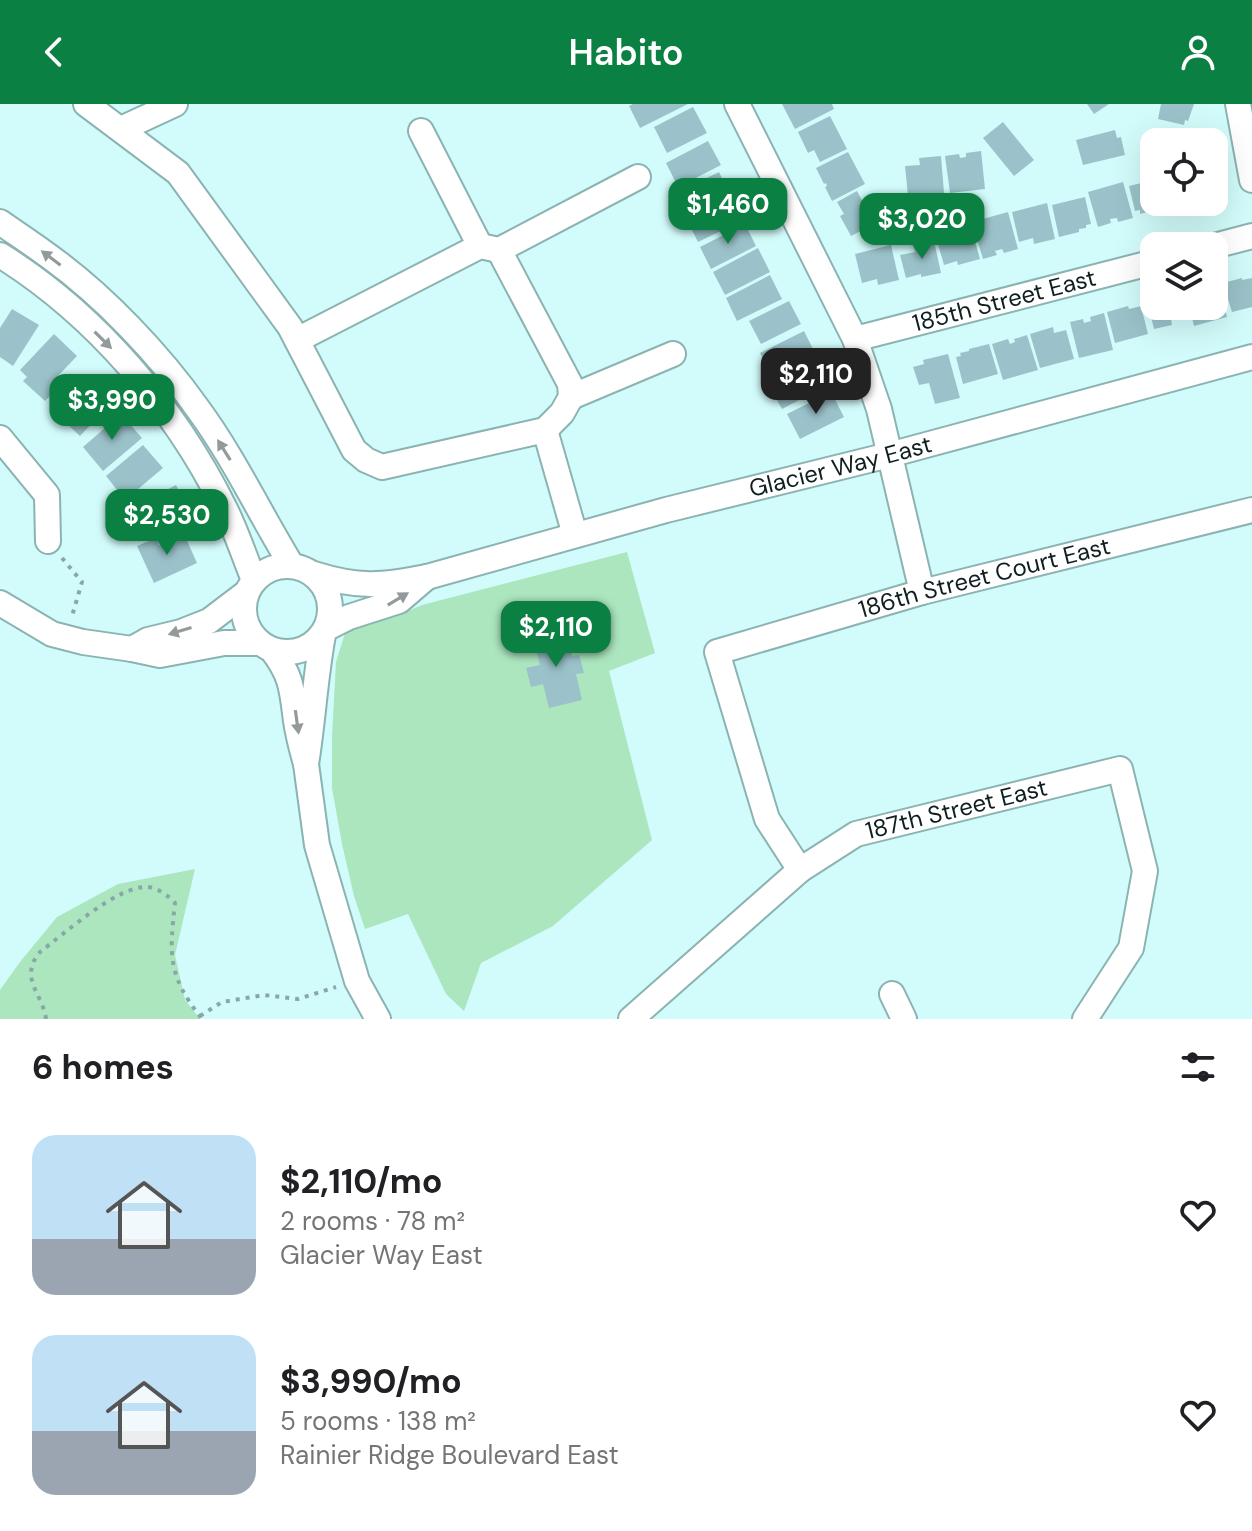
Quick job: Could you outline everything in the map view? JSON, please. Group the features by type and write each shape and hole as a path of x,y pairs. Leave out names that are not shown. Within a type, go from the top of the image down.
{"street":[{"path":"86,104 178,173 290,327 354,450 382,467 545,430 562,413 571,397 570,384 421,131"},
{"path":"737,104 855,339 879,409 922,592"},
{"path":"1238,104 1252,180"},
{"path":"121,129 168,105"},
{"path":"297,340 638,177"},
{"path":"0,222 52,258 99,297 151,350 198,408 303,570 324,585 330,599 331,614 313,699 313,724 306,764"},
{"path":"1228,242 1252,236"},
{"path":"0,255 79,316 138,376 183,435 225,508 250,587 244,606 245,620 251,633 282,663 291,686 317,845 357,981 378,1019"},
{"name":"185th Street East","path":"855,339 1140,266"},
{"path":"571,397 673,354"},
{"name":"Glacier Way East","path":"303,570 342,583 391,584 427,577 575,535 889,455 1252,357"},
{"path":"545,430 575,535"},
{"path":"0,438 47,495 48,541"},
{"name":"186th Street Court East","path":"800,870 767,819 717,652 922,592 1252,510"},
{"path":"132,649 148,640 209,621 265,572 278,566 303,570"},
{"name":"Glacier Way East","path":"325,632 349,617 399,601 427,577"},
{"path":"0,603 52,634 160,655 224,643 266,647 286,653 312,645 325,632"},
{"name":"187th Street East","path":"631,1019 800,870 856,834 1120,769 1145,871 1131,948 1085,1019"},
{"path":"892,994 904,1019"}],"path":[{"path":"48,541 82,582 66,638"},
{"path":"46,1019 33,988 31,968 34,959 109,900 141,888 152,887 175,903 170,945 174,969 186,998 201,1018 222,1002 264,995 298,999 357,981"}],"green space":[{"path":"627,552 655,653 609,671 652,840 553,926 481,963 464,1011 446,994 408,914 365,929 354,896 332,788 336,662 346,630 368,618 399,615 422,605"},
{"path":"195,869 175,955 185,1000 200,1019 0,1019 0,990 57,917 118,884"}],"building":[{"path":"688,104 640,128 629,106"},
{"path":"782,104 832,104 834,109 795,129"},
{"path":"1087,104 1109,104 1094,114"},
{"path":"1161,104 1194,104 1184,125 1158,119"},
{"path":"693,107 707,133 667,153 654,127"},
{"path":"830,116 847,149 820,162 814,150 808,153 798,132"},
{"path":"1003,122 1034,160 1014,176 983,138"},
{"path":"1115,130 1117,138 1121,137 1125,155 1083,165 1076,140"},
{"path":"708,141 721,165 678,187 666,163"},
{"path":"981,151 985,189 950,193 945,156 959,154 960,158 966,157 966,153"},
{"path":"848,152 865,184 832,201 826,183 816,168"},
{"path":"941,156 944,193 908,196 905,166 920,165 919,158"},
{"path":"719,172 730,195 686,218 674,194"},
{"path":"1123,182 1133,218 1118,222 1117,218 1110,219 1111,223 1098,227 1088,192"},
{"path":"1140,183 1140,210 1135,211 1129,186"},
{"path":"857,191 864,204 870,201 880,221 851,236 840,216 844,214 837,202"},
{"path":"1085,197 1091,224 1079,229 1079,232 1059,237 1052,205"},
{"path":"732,198 743,220 698,242 687,220"},
{"path":"1047,203 1055,239 1034,244 1033,238 1019,242 1012,212"},
{"path":"1008,212 1018,249 1004,253 1002,249 995,251 997,255 983,259 972,222"},
{"path":"745,224 756,246 711,269 700,247"},
{"path":"971,227 980,259 944,265 936,237"},
{"path":"934,241 941,273 906,278 900,255 915,252 913,245"},
{"path":"891,245 899,280 878,285 877,279 862,283 855,254"},
{"path":"758,248 770,272 725,295 713,272"},
{"path":"770,275 782,299 737,321 726,298"},
{"path":"1252,278 1252,307 1232,312 1228,282"},
{"path":"789,301 801,324 761,344 749,321"},
{"path":"1140,306 1140,320 1144,320 1148,334 1115,343 1107,312"},
{"path":"12,309 39,325 13,366 0,357 0,328"},
{"path":"1104,313 1113,350 1079,358 1070,322 1083,319 1084,323 1091,321 1090,317"},
{"path":"1152,320 1171,320 1172,325 1154,329"},
{"path":"1192,320 1216,320 1194,326"},
{"path":"1053,327 1054,333 1066,330 1074,359 1040,368 1030,334"},
{"path":"804,331 818,359 774,381 760,353"},
{"path":"54,334 77,356 56,378 62,384 45,401 23,381 27,377 20,370"},
{"path":"1027,335 1038,370 1003,380 992,344 1008,339 1010,344 1015,342 1014,339"},
{"path":"989,344 998,374 963,384 956,357 969,349"},
{"path":"948,354 960,398 935,404 929,383 919,385 913,367 924,364 923,360"},
{"path":"814,364 826,386 782,409 770,388"},
{"path":"90,380 113,401 80,436 50,408 65,391 73,398"},
{"path":"831,392 844,417 800,439 787,414"},
{"path":"121,414 142,438 103,471 83,447"},
{"path":"143,445 163,468 125,500 106,476"},
{"path":"176,485 190,512 142,537 128,510"},
{"path":"184,534 197,563 154,583 137,546 156,538 159,545"},
{"path":"565,629 572,656 579,655 584,673 576,674 582,700 549,708 543,684 531,687 526,668 540,665 533,637"}]}
